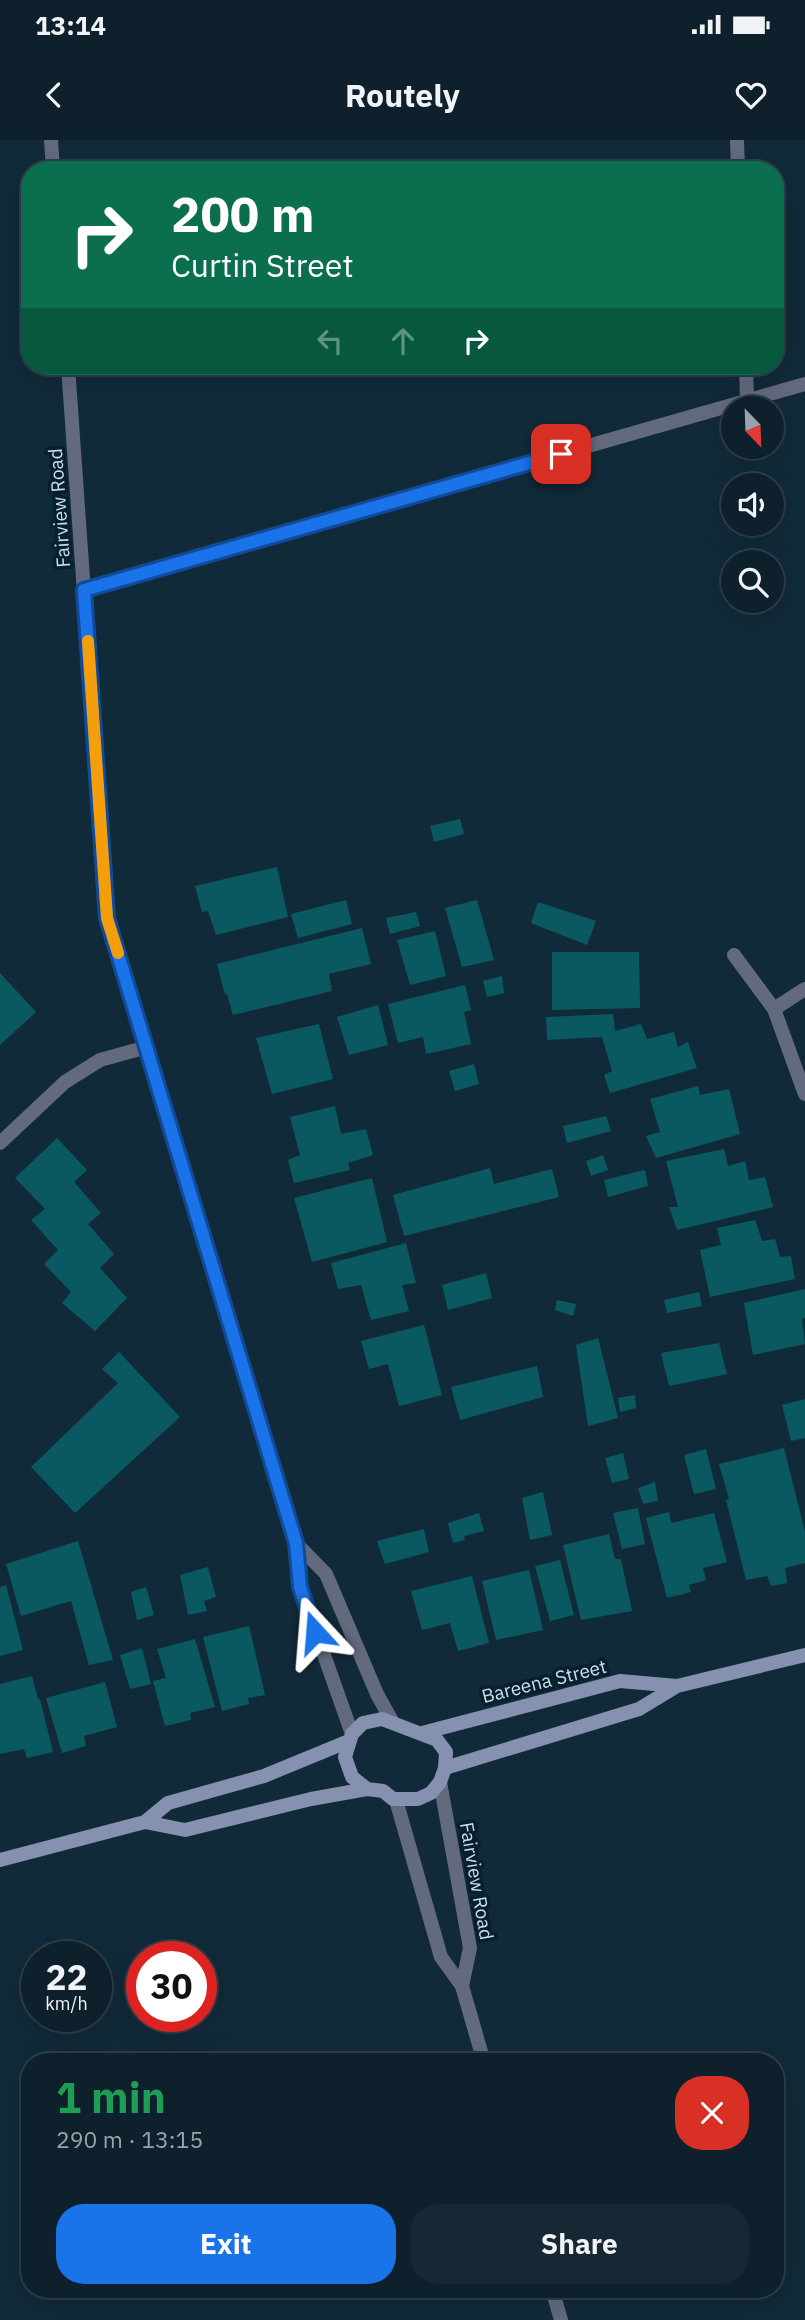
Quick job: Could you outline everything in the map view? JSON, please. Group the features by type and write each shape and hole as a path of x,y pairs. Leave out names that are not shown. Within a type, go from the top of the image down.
{"main road":[{"name":"Bareena Street","path":"443,1775 639,1709 677,1686 805,1655"},
{"name":"Bareena Street","path":"422,1733 620,1681 677,1686"},
{"path":"0,1860 145,1822 168,1803 264,1776 350,1737 363,1723 370,1720 392,1721 422,1733 437,1740 446,1752 443,1775 431,1793 418,1799 396,1800 383,1791 367,1789 311,1799 185,1830 145,1822"},
{"path":"350,1737 345,1757 347,1769 352,1777 367,1789"}],"street":[{"path":"51,140 52,161"},
{"path":"737,140 738,161"},
{"name":"Fairview Road","path":"69,375 107,918 296,1543 300,1587 350,1737"},
{"path":"746,375 747,396"},
{"path":"764,396 805,384"},
{"path":"84,590 721,408"},
{"path":"734,955 774,1009 805,1094"},
{"path":"774,1009 805,989"},
{"path":"0,1143 65,1082 100,1060 147,1047"},
{"name":"Fairview Road","path":"296,1543 326,1573 369,1675 392,1721"},
{"name":"Fairview Road","path":"443,1775 470,1948 462,1986"},
{"name":"Fairview Road","path":"396,1800 441,1957 462,1986 481,2053"},
{"path":"555,2298 561,2320"}],"building":[{"path":"460,819 464,834 434,842 430,826"},
{"path":"277,867 288,917 216,935 208,911 202,912 195,886"},
{"path":"346,900 352,924 298,938 291,914"},
{"path":"477,900 494,960 462,967 445,908"},
{"path":"538,902 596,921 587,945 531,923"},
{"path":"416,912 420,926 390,934 386,918"},
{"path":"362,928 371,964 329,974 332,991 233,1015 217,964"},
{"path":"435,931 446,976 410,985 397,940"},
{"path":"552,952 639,952 640,1008 552,1010"},
{"path":"0,973 36,1012 0,1045"},
{"path":"502,976 504,993 487,997 483,981"},
{"path":"465,985 471,1010 464,1012 471,1044 426,1054 423,1037 398,1043 388,1004"},
{"path":"378,1005 388,1045 349,1055 337,1017"},
{"path":"613,1014 615,1031 641,1024 647,1039 674,1032 678,1047 688,1042 697,1068 610,1093 604,1075 612,1071 602,1037 547,1040 546,1017"},
{"path":"319,1024 333,1079 272,1094 256,1038"},
{"path":"474,1064 479,1084 455,1091 449,1071"},
{"path":"698,1086 700,1095 729,1089 740,1134 656,1158 646,1136 660,1132 650,1099"},
{"path":"335,1106 341,1134 366,1129 373,1155 348,1163 350,1170 294,1183 288,1160 300,1155 290,1117"},
{"path":"606,1116 611,1131 567,1143 563,1126"},
{"path":"57,1138 87,1170 74,1182 101,1213 88,1224 114,1254 100,1268 127,1298 95,1331 62,1303 71,1292 44,1264 58,1250 31,1220 45,1209 15,1178"},
{"path":"724,1149 728,1166 745,1161 749,1180 765,1177 773,1207 677,1230 669,1207 678,1207 666,1161"},
{"path":"603,1155 608,1170 591,1176 586,1161"},
{"path":"490,1168 494,1184 552,1169 559,1197 404,1236 393,1195"},
{"path":"645,1170 648,1186 608,1197 604,1180"},
{"path":"372,1178 387,1242 312,1262 294,1198"},
{"path":"755,1220 762,1241 775,1239 780,1257 791,1256 795,1279 710,1297 700,1250 721,1245 717,1228"},
{"path":"406,1243 416,1283 402,1285 409,1311 371,1320 361,1285 338,1289 331,1263"},
{"path":"486,1273 492,1298 448,1310 442,1285"},
{"path":"805,1289 805,1318 802,1319 805,1344 753,1355 744,1303"},
{"path":"699,1292 702,1306 667,1313 664,1300"},
{"path":"557,1300 576,1304 573,1316 555,1310"},
{"path":"424,1325 442,1395 399,1406 388,1364 369,1369 361,1341"},
{"path":"598,1338 618,1418 588,1426 576,1345"},
{"path":"719,1343 727,1374 669,1386 661,1353"},
{"path":"119,1352 180,1417 75,1513 31,1467 118,1383 102,1369"},
{"path":"537,1366 543,1397 460,1420 451,1387"},
{"path":"635,1395 636,1408 620,1412 618,1398"},
{"path":"805,1399 805,1438 791,1441 782,1405"},
{"path":"784,1448 805,1532 805,1563 785,1568 787,1583 771,1586 767,1576 746,1580 719,1464"},
{"path":"706,1449 716,1489 694,1494 684,1455"},
{"path":"623,1453 629,1479 612,1483 605,1458"},
{"path":"655,1482 658,1501 643,1504 638,1488"},
{"path":"543,1492 552,1535 530,1540 522,1498"},
{"path":"638,1508 645,1544 622,1549 613,1513"},
{"path":"669,1512 671,1523 714,1513 727,1562 703,1568 706,1580 689,1585 691,1592 667,1598 646,1518"},
{"path":"479,1513 484,1531 464,1536 465,1540 453,1543 448,1523"},
{"path":"424,1529 429,1552 385,1564 377,1541"},
{"path":"609,1534 615,1559 621,1559 632,1611 581,1620 563,1545"},
{"path":"78,1541 113,1660 89,1665 71,1601 21,1616 6,1564"},
{"path":"560,1560 574,1615 550,1621 535,1566"},
{"path":"208,1567 216,1597 204,1601 207,1611 188,1615 180,1575"},
{"path":"529,1570 543,1630 496,1640 482,1581"},
{"path":"472,1576 489,1643 458,1651 450,1623 422,1630 411,1591"},
{"path":"6,1585 23,1650 0,1656 0,1587"},
{"path":"146,1587 154,1615 137,1620 131,1592"},
{"path":"249,1626 265,1695 248,1698 249,1704 222,1711 203,1637"},
{"path":"195,1639 215,1707 190,1713 191,1720 165,1726 153,1681 166,1678 157,1649"},
{"path":"142,1648 151,1684 130,1689 120,1655"},
{"path":"32,1676 53,1752 27,1758 24,1749 0,1754 0,1684"},
{"path":"105,1682 117,1727 84,1736 86,1746 62,1753 46,1698"}],"slow traffic":[{"path":"88,641 107,918 118,953"}],"route":[{"path":"315,1632 300,1587 296,1543 107,918 84,590 561,454"}]}
